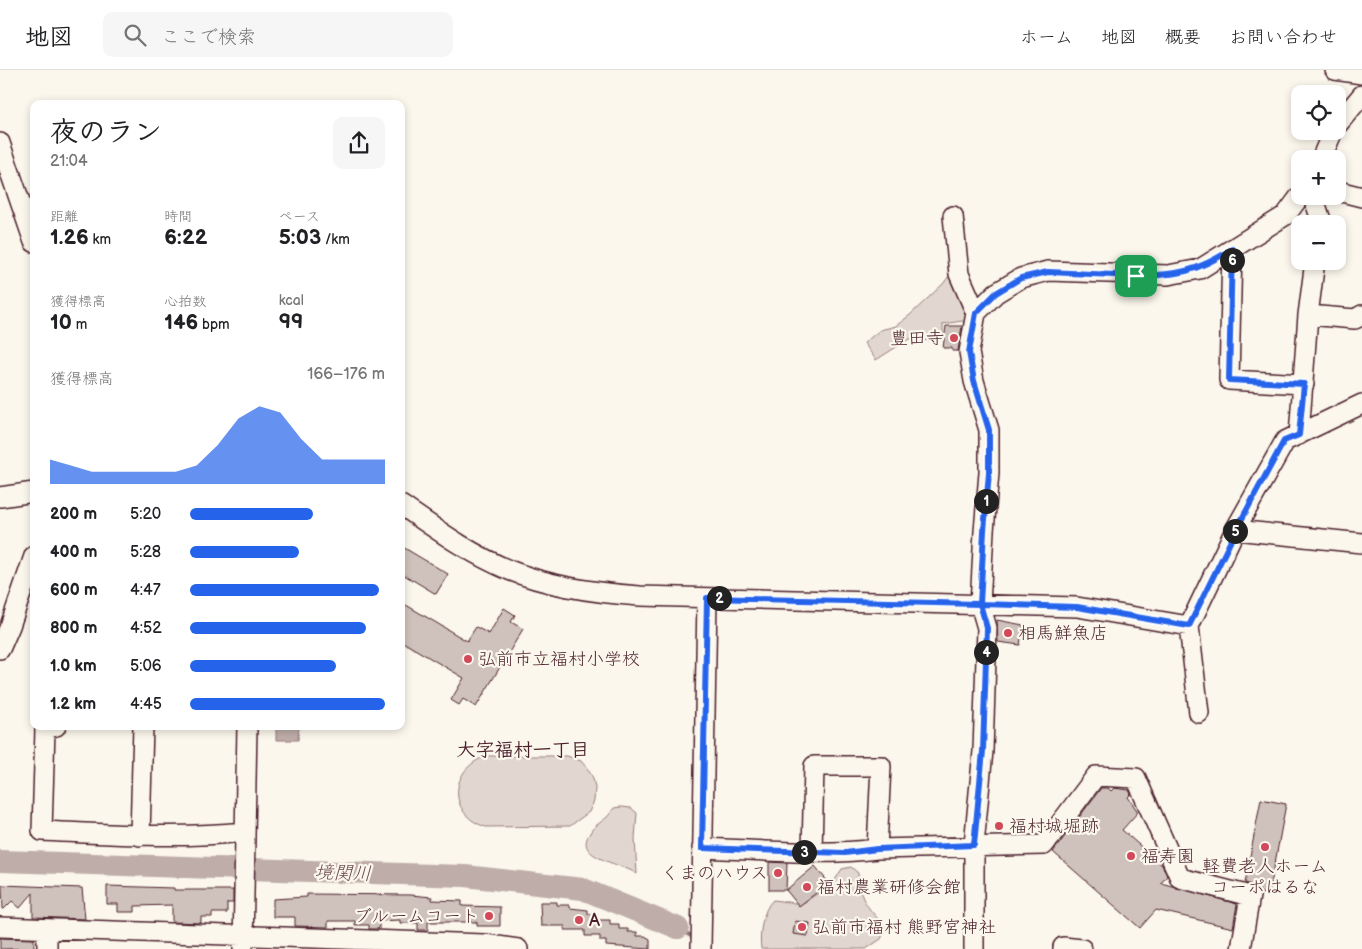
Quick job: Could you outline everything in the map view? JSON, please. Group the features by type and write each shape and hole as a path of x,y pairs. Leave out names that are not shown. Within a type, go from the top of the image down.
{"street":[{"path":"1335,70 1362,74"},
{"path":"1346,114 1362,95"},
{"path":"0,143 5,175 30,233"},
{"path":"1346,193 1362,198"},
{"path":"976,313 996,293 1021,278 1048,272 1168,275 1200,269 1286,215 1293,205"},
{"path":"954,216 959,274 976,313 969,352 974,381 989,430 989,473 980,604 987,628 983,751 974,845 974,949"},
{"path":"1232,249 1229,380 1304,384"},
{"path":"1299,435 1308,315 1314,270"},
{"path":"1308,315 1355,319 1362,316"},
{"path":"1199,713 1189,626 1236,530 1284,441 1362,404"},
{"path":"0,497 30,493"},
{"path":"405,508 477,554 510,570 548,582 612,594 1077,607 1189,626"},
{"path":"1236,530 1362,543"},
{"path":"0,649 30,568"},
{"path":"701,949 707,598"},
{"path":"45,730 42,831 140,836 204,836 244,832"},
{"path":"140,836 143,730"},
{"path":"243,943 247,730"},
{"path":"812,852 814,766 881,766 877,849"},
{"path":"702,848 845,853 877,849 974,845 1044,845 1096,776 1136,778 1180,878 1250,896 1241,949"},
{"path":"0,927 243,943 511,948"},
{"path":"47,929 47,949"},
{"path":"1063,949 1064,947 1082,949"}],"shaded area":[{"path":"955,268 973,313 967,326 962,321 943,324 943,336 932,337 932,341 909,339 876,360 864,343 880,330 896,326 910,315 943,284"},
{"path":"276,730 299,730 298,740 276,740"},
{"path":"487,756 567,756 581,761 593,778 595,788 594,801 589,812 570,826 486,827 473,821 464,813 459,802 458,791 460,781 465,770 474,762"},
{"path":"614,808 631,808 637,813 635,838 637,874 593,854 588,848 586,841 592,830"},
{"path":"851,867 858,873 860,891 866,904 886,928 881,939 866,949 761,949 762,923 766,910 773,900 802,904 833,883 842,869"}],"building":[{"name":"豊田寺","path":"946,326 962,326 958,351 952,351 952,348 943,348"},
{"path":"405,548 448,574 436,594 405,575"},
{"path":"405,604 467,641 476,627 489,634 504,608 515,615 511,622 523,629 476,707 463,699 459,705 451,700 464,678 405,643"},
{"name":"相馬鮮魚店","path":"997,620 1023,625 1020,645 998,642"},
{"name":"福寿園","path":"1101,788 1108,788 1111,791 1114,788 1129,790 1131,794 1128,797 1138,812 1122,830 1162,865 1167,876 1161,883 1237,904 1233,928 1156,910 1140,928 1053,852"},
{"name":"軽費老人ホーム コーポはるな","path":"1261,799 1286,804 1269,895 1261,893 1257,887 1245,883"},
{"name":"くまのハウス","path":"769,862 787,863 786,890 769,890"},
{"name":"福村農業研修会館","path":"815,866 829,883 799,906 786,890"},
{"path":"2,885 82,888 85,919 33,917 33,893 20,908 12,901 3,910"},
{"path":"107,886 174,888 174,890 233,890 233,903 227,903 227,913 212,913 212,917 201,917 201,923 172,922 172,905 135,906 135,912 118,912 118,904 107,904"},
{"path":"307,894 411,895 432,897 432,900 462,901 462,906 500,907 500,926 477,926 477,922 428,922 428,930 418,930 418,923 400,923 400,920 379,921 379,929 369,929 369,925 355,925 355,921 328,921 328,927 295,926 295,917 273,917 273,899 307,897"},
{"path":"540,902 557,902 557,905 570,905 570,908 588,910 588,914 597,914 597,920 610,920 610,924 619,924 619,929 628,929 628,932 637,932 637,936 645,936 650,939 650,949 606,946 606,941 600,941 600,936 585,936 585,930 565,930 565,926 541,926"},
{"name":"弘前市福村 熊野宮神社","path":"795,921 810,923 808,936 793,934"},
{"path":"0,938 34,939 34,948 0,949"}],"waterway":[{"name":"境関川","path":"0,861 465,876 583,889 678,928"},
{"path":"678,928 696,939"}],"place":[{"name":"豊田寺","path":"954,338"},
{"name":"相馬鮮魚店","path":"1008,633"},
{"name":"弘前市立福村小学校","path":"468,659"},
{"name":"福村城堀跡","path":"999,826"},
{"name":"軽費老人ホーム コーポはるな","path":"1265,847"},
{"name":"福寿園","path":"1131,856"},
{"name":"くまのハウス","path":"778,873"},
{"name":"福村農業研修会館","path":"807,887"},
{"name":"ブルームコート","path":"489,916"},
{"name":"A","path":"579,920"},
{"name":"弘前市福村 熊野宮神社","path":"802,927"}],"district":[{"name":"大字福村一丁目","path":"523,749"}],"route":[{"path":"1136,276 1048,272 1021,278 996,293 976,313 969,352 974,381 989,430 989,473 980,604 707,598 702,848 845,853 877,849 974,845 983,751 987,628 980,604 1077,607 1189,626 1236,530 1284,441 1299,435 1304,384 1229,380 1232,249 1200,269 1168,275 1136,276"}]}
